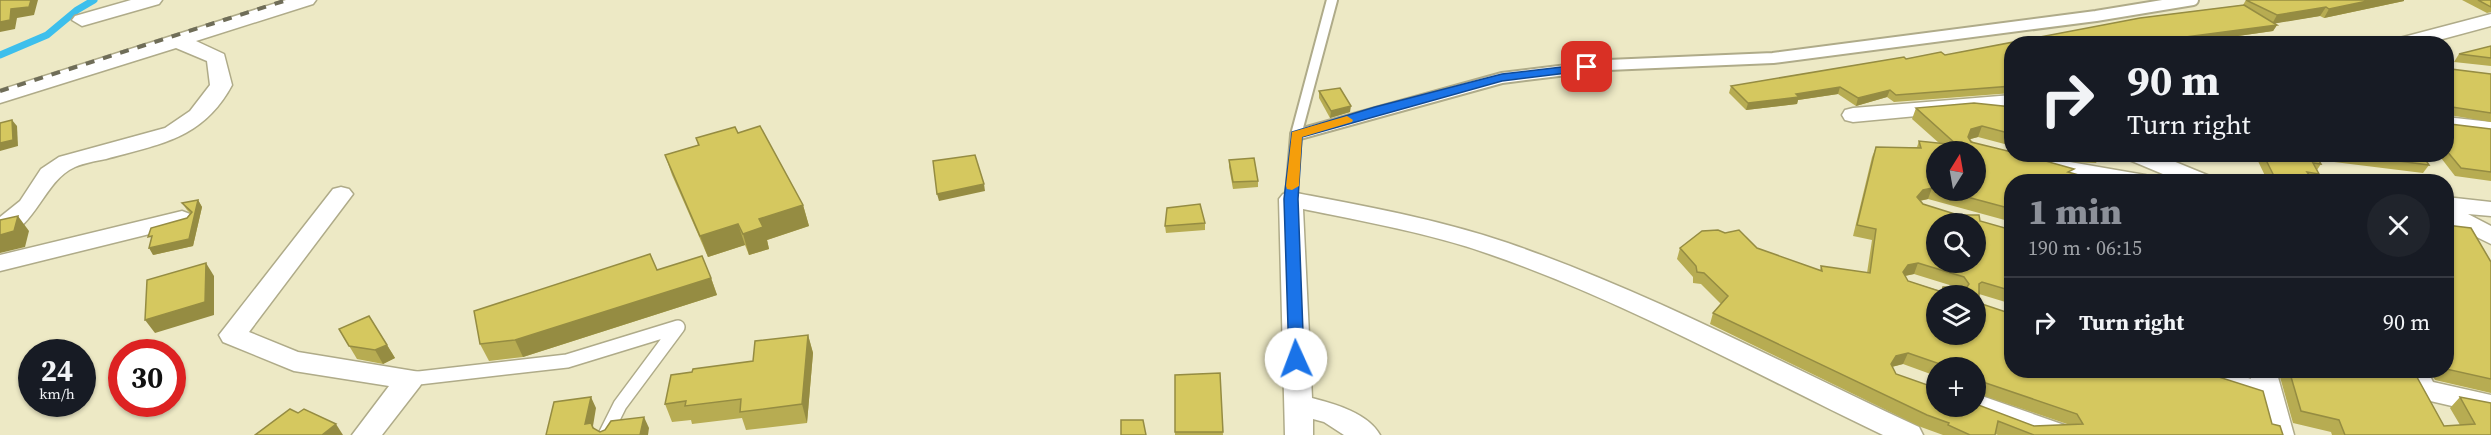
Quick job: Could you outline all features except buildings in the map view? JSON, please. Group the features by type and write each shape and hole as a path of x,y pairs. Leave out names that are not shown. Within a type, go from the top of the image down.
{"street":[{"path":"82,20 152,0"},
{"path":"0,97 306,0"},
{"path":"2430,36 2489,21"},
{"path":"0,230 28,206 49,174 67,162 165,136 206,107 221,85 217,58 205,51 176,41"},
{"path":"1853,115 2004,102"},
{"path":"2454,125 2491,129"},
{"path":"2032,162 2090,174"},
{"path":"2155,162 2184,174"},
{"path":"341,194 232,335 294,361 410,379 366,435"},
{"path":"1299,435 1291,199 1471,241 1525,258 1697,334 1910,435"},
{"path":"2454,205 2491,209"},
{"path":"2454,216 2491,236"},
{"path":"0,263 182,219"},
{"path":"2240,378 2264,382 2280,435"},
{"path":"2418,380 2491,405"},
{"path":"2418,380 2439,417"},
{"path":"1298,405 1333,414 1366,435"},
{"path":"1986,408 2060,435"}],"lane":[{"path":"1291,199 1296,135 1332,0"},
{"path":"1296,135 1379,110 1502,78 1608,65 1773,58 2096,16 2193,0"},
{"path":"410,379 567,361 678,327 620,405 606,435"}],"waterway":[{"path":"0,55 47,35 77,10 94,0"}],"railway":[{"path":"0,91 287,0"}],"slow traffic":[{"path":"1292,186 1296,135 1347,120"}],"route":[{"path":"1296,359 1291,199 1296,135 1379,110 1502,78 1587,67"}]}
